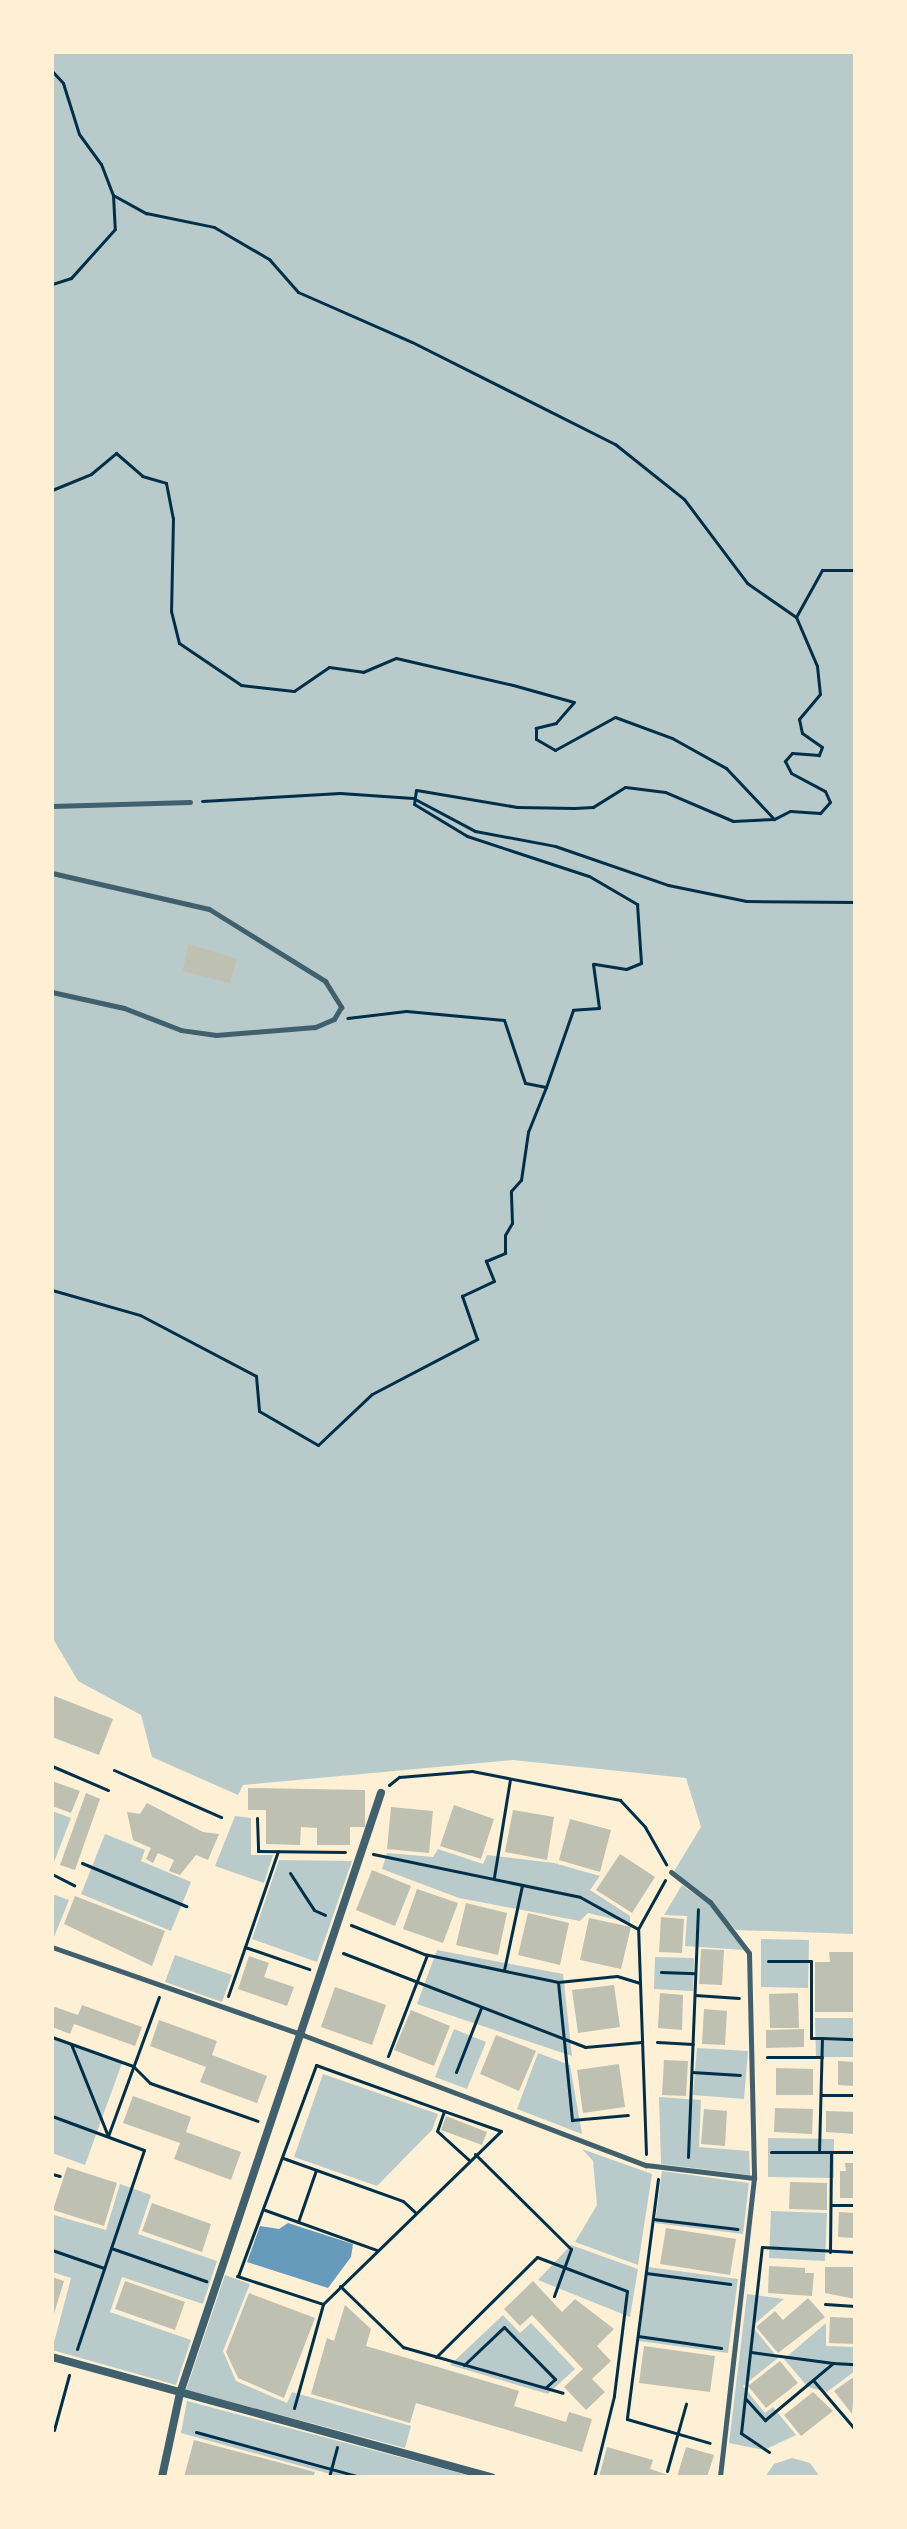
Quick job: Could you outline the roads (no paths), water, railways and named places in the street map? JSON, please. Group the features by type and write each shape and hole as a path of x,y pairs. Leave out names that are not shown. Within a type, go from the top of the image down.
{"street":[{"path":"162,2477 180,2393 342,1921 381,1793"},
{"path":"52,2357 492,2477"}],"lane":[{"path":"52,806 190,802"},
{"path":"52,873 209,909 325,981 341,1007 334,1019 302,1029 195,1033 124,1008 52,992"},
{"path":"671,1872 698,1893 742,1937 749,1953 754,2178 720,2477"},
{"path":"52,1947 303,2035 646,2165 754,2178"}],"water":[{"path":"288,2223 353,2244 351,2257 328,2288 247,2262 260,2226 279,2229"}]}
